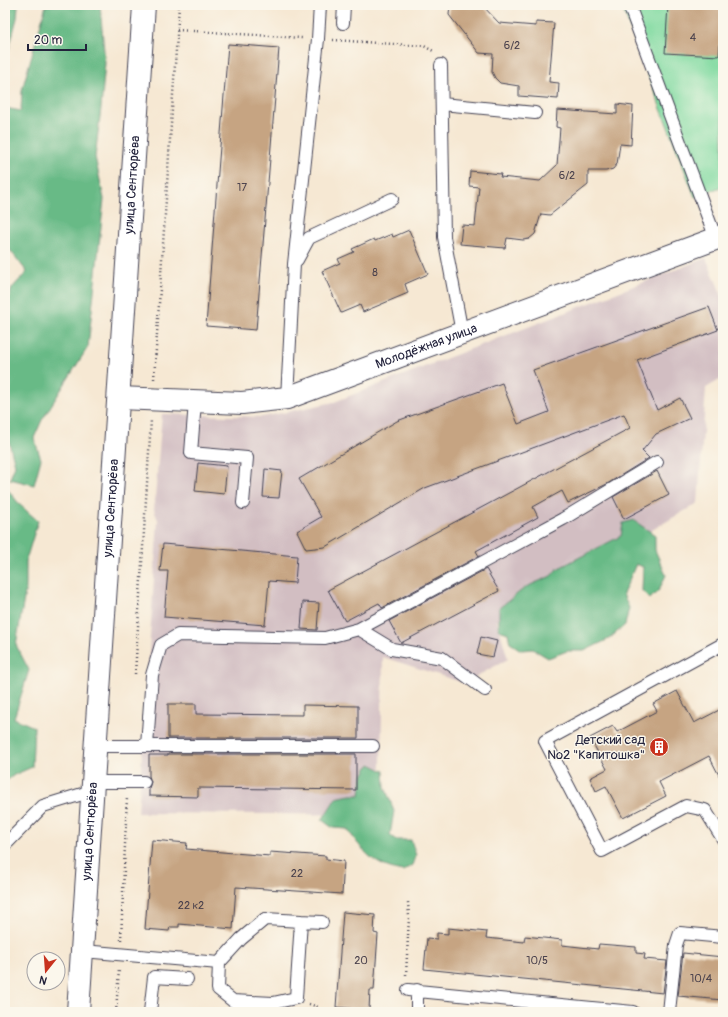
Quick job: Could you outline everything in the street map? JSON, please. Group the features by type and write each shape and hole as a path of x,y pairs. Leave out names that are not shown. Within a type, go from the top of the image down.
{"main road":[{"name":"улица Сентюрёва","path":"78,1012 144,5"},
{"name":"Молодёжная улица","path":"119,398 242,403 287,398 719,237"}],"lane":[{"path":"287,398 294,264 318,39 320,5"},
{"path":"343,23 344,5"},
{"path":"629,5 719,237"},
{"path":"441,64 444,237 462,333"},
{"path":"442,104 535,113"},
{"path":"294,264 310,238 392,199"},
{"path":"195,402 191,453 247,458 243,503"},
{"path":"147,746 152,675 161,645 178,635 325,638 359,629 563,519 657,462"},
{"path":"359,629 392,649 410,654 442,658 485,690"},
{"path":"723,644 545,741 602,851 686,806 705,810 723,839"},
{"path":"96,746 373,746"},
{"path":"5,845 43,806 93,787 144,782"},
{"path":"301,921 296,998 273,1003 233,1001 218,989 219,962 241,939 265,919 322,922"},
{"path":"668,1012 676,944 680,933 723,937"},
{"path":"83,951 219,962"},
{"path":"150,1012 154,976 187,979"},
{"path":"417,1012 413,990 633,1012"}],"path":[{"path":"135,675 179,5"},
{"path":"116,1012 128,783"},
{"path":"408,902 409,917 406,982 413,990"}],"shaded area":[{"path":"706,258 723,298 723,378 706,388 698,503 497,621 508,659 464,683 383,657 380,815 138,813 158,520 154,510 162,414 263,417 334,402"}],"green space":[{"path":"5,5 18,5 17,18 5,64"},
{"path":"46,5 100,5 105,63 95,157 104,199 88,347 42,420 34,438 41,459 34,485 10,479 15,465 5,427 5,311 12,288 27,272 10,250 5,248 5,108 21,111 22,90"},
{"path":"628,5 723,5 723,186 695,197 623,10"},
{"path":"5,486 20,505 38,521 26,560 26,587 16,645 29,670 14,718 34,727 32,767 14,775 5,782"},
{"path":"633,520 655,535 655,550 666,575 659,590 650,599 642,591 643,567 636,564 623,594 629,608 625,625 609,639 584,651 567,651 548,658 533,649 521,650 510,643 508,633 499,630 499,608 526,587 551,576 557,569 621,536 623,523"},
{"path":"370,764 384,771 385,787 394,811 390,835 396,840 411,840 416,855 412,865 403,871 384,866 377,862 364,851 347,829 333,828 322,820 336,798 350,795 360,795 362,777"}],"building":[{"path":"450,5 482,5 499,23 536,26 536,22 554,23 549,82 559,83 558,99 519,96 519,86 500,83 492,72 493,54 479,53 449,15"},
{"path":"668,5 723,5 719,56 665,53"},
{"path":"228,44 279,48 256,330 206,326"},
{"path":"617,104 633,106 631,145 620,144 617,164 613,169 606,171 588,171 588,185 550,215 541,214 535,234 529,239 523,240 507,238 505,248 460,244 462,225 475,226 479,187 469,186 470,171 501,174 500,177 540,181 557,165 560,128 556,127 557,110 617,114"},
{"path":"409,230 428,274 405,284 408,293 363,312 360,305 341,313 322,271 340,263 338,259 354,252 352,249 374,239 375,241 392,234 393,237"},
{"path":"709,307 718,330 637,360 657,410 680,398 690,418 656,434 642,451 649,458 607,484 568,503 562,491 533,507 538,517 476,551 479,556 382,608 379,603 345,621 328,590 630,428 624,414 425,488 325,547 306,549 297,531 321,517 299,479 397,421 502,383 518,424 549,412 533,370"},
{"path":"198,463 227,466 224,494 195,491"},
{"path":"265,469 282,471 279,498 263,497"},
{"path":"657,471 669,495 624,519 613,497"},
{"path":"163,544 297,556 295,583 269,581 265,625 164,617 168,571 160,571"},
{"path":"486,569 499,591 401,643 389,621"},
{"path":"303,602 319,603 317,630 301,629"},
{"path":"481,637 497,641 493,657 477,654"},
{"name":"Детский сад №2 \"Капитошка\"","path":"677,691 694,723 723,708 723,783 709,756 659,782 666,796 623,818 606,786 596,791 590,778 607,769 590,738 613,726 617,732 657,711 653,704"},
{"path":"168,704 196,704 196,714 303,715 303,705 358,706 358,738 168,738"},
{"path":"356,754 356,790 198,788 198,797 149,796 151,782 149,776 149,755"},
{"path":"152,840 187,843 186,849 270,856 270,852 326,856 326,859 344,861 342,894 236,887 233,929 179,924 179,927 170,927 169,931 145,929"},
{"path":"343,912 375,915 374,933 378,934 374,990 370,990 369,1010 336,1007"},
{"path":"448,928 487,932 486,938 524,942 525,936 562,940 562,945 598,949 599,944 636,947 636,953 645,954 644,959 667,961 663,993 424,969 427,938 437,939 437,933 448,934"},
{"path":"683,953 723,957 723,1000 678,996"}],"place":[{"name":"Детский сад №2 \"Капитошка\"","path":"659,747"}]}
